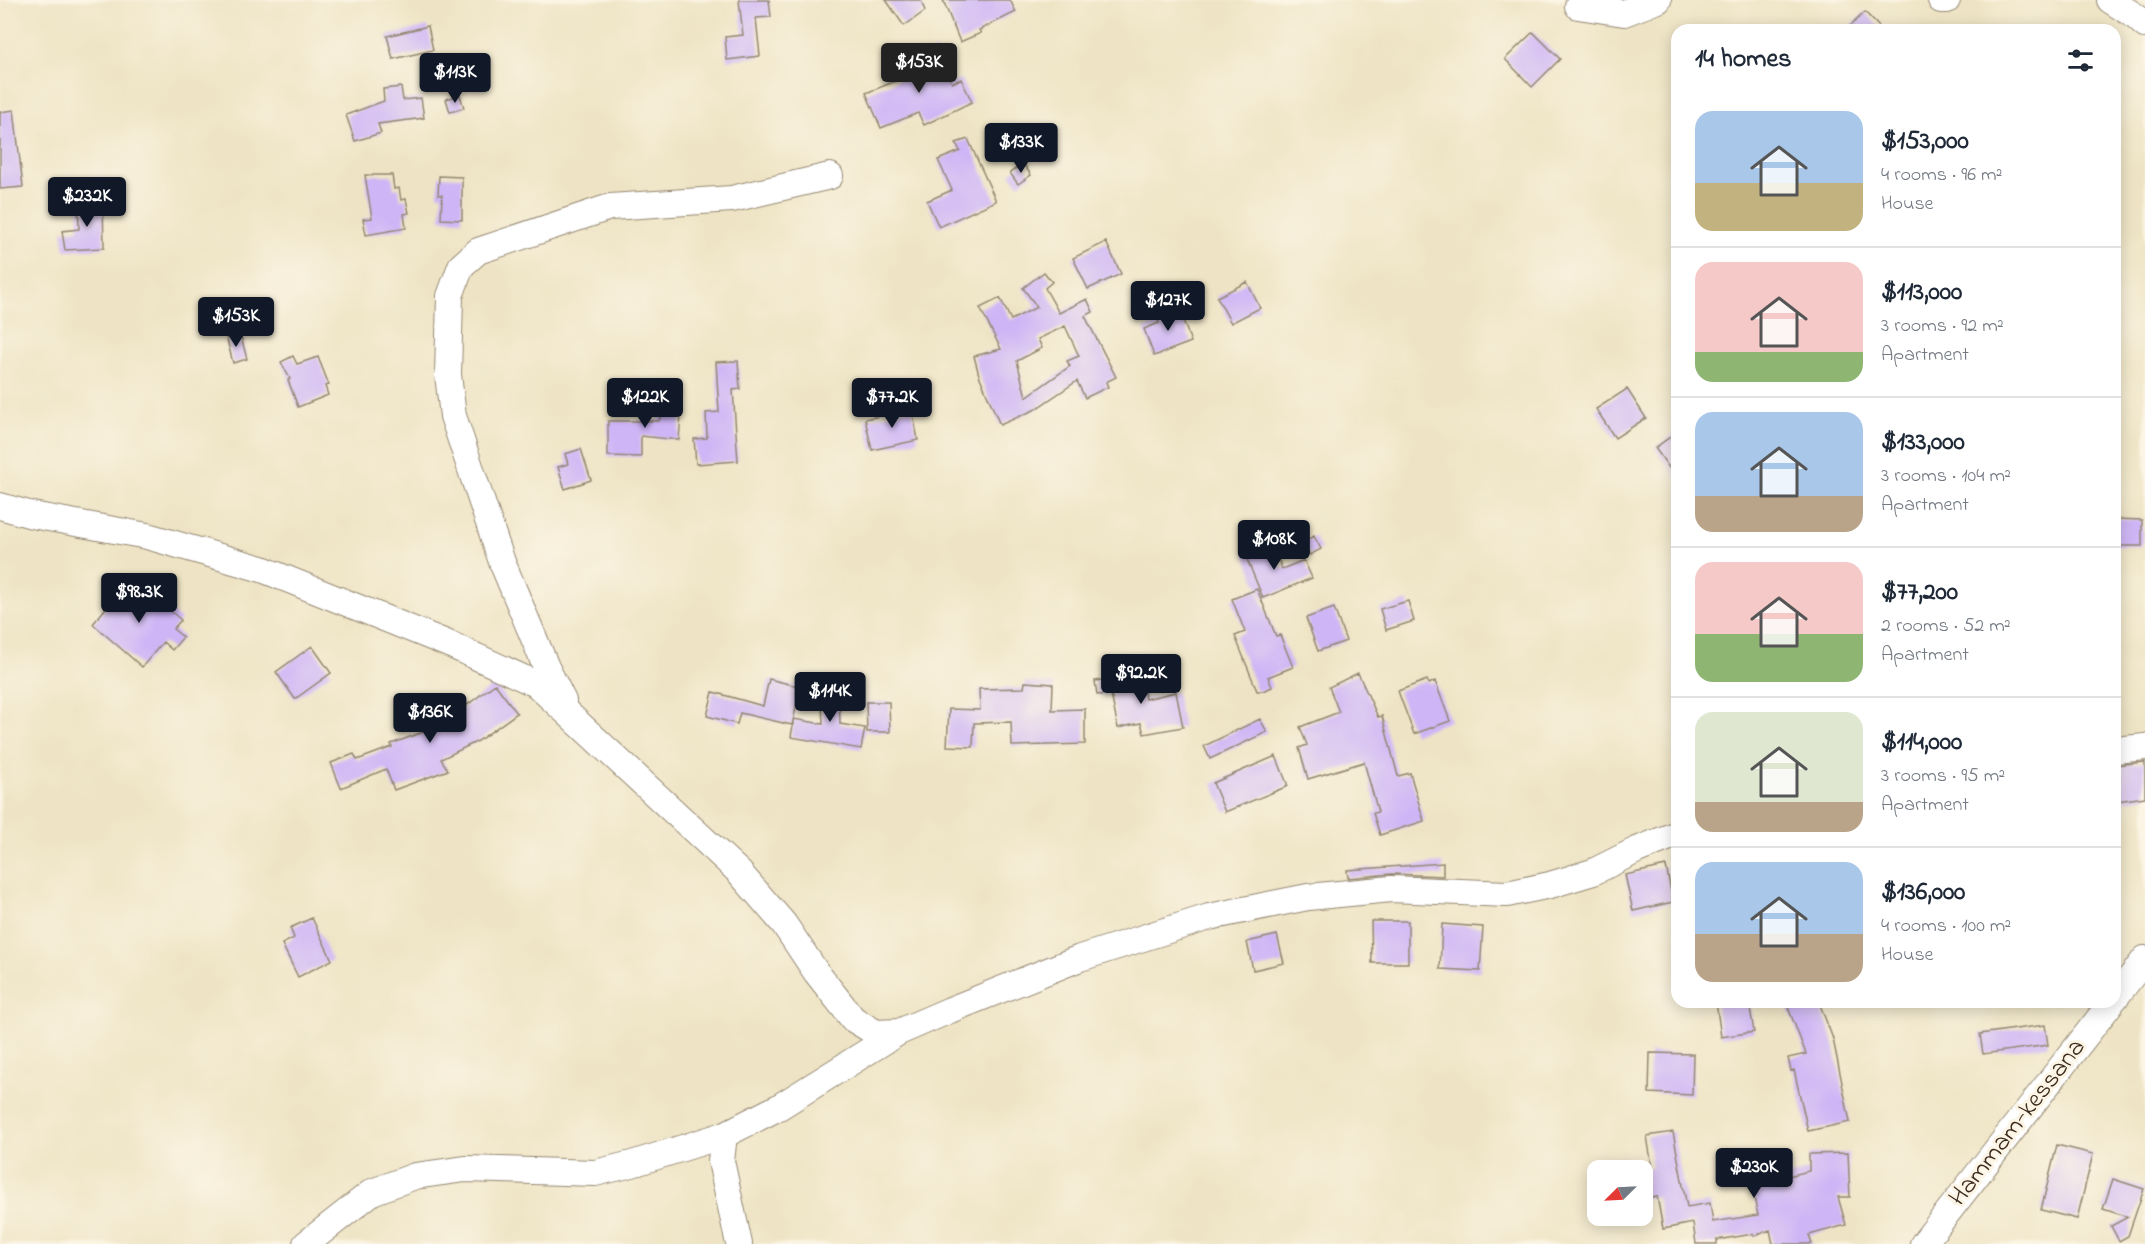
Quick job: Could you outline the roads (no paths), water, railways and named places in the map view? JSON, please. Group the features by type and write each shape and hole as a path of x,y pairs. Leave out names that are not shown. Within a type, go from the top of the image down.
{"street":[{"path":"1578,6 1624,13 1658,0"},
{"path":"1941,0 1947,0"},
{"path":"2110,0 2145,25"},
{"path":"568,712 546,667 502,562 453,416 448,375 450,296 461,266 478,251 610,207 732,198 830,176"},
{"path":"0,506 147,536 262,569 451,645 536,684 739,872 784,924 816,972 853,1019 876,1033 899,1032"},
{"path":"2121,749 2145,747"},
{"path":"306,1244 372,1192 415,1176 465,1169 595,1173 632,1164 724,1135 779,1107 899,1032 1080,958 1209,917 1308,897 1391,889 1507,894 1550,885 1593,872 1671,836"},
{"path":"2121,990 2145,959"},
{"name":"Hammam-kessana","path":"1923,1244 2107,1008"},
{"path":"724,1135 721,1161 739,1244"}]}
